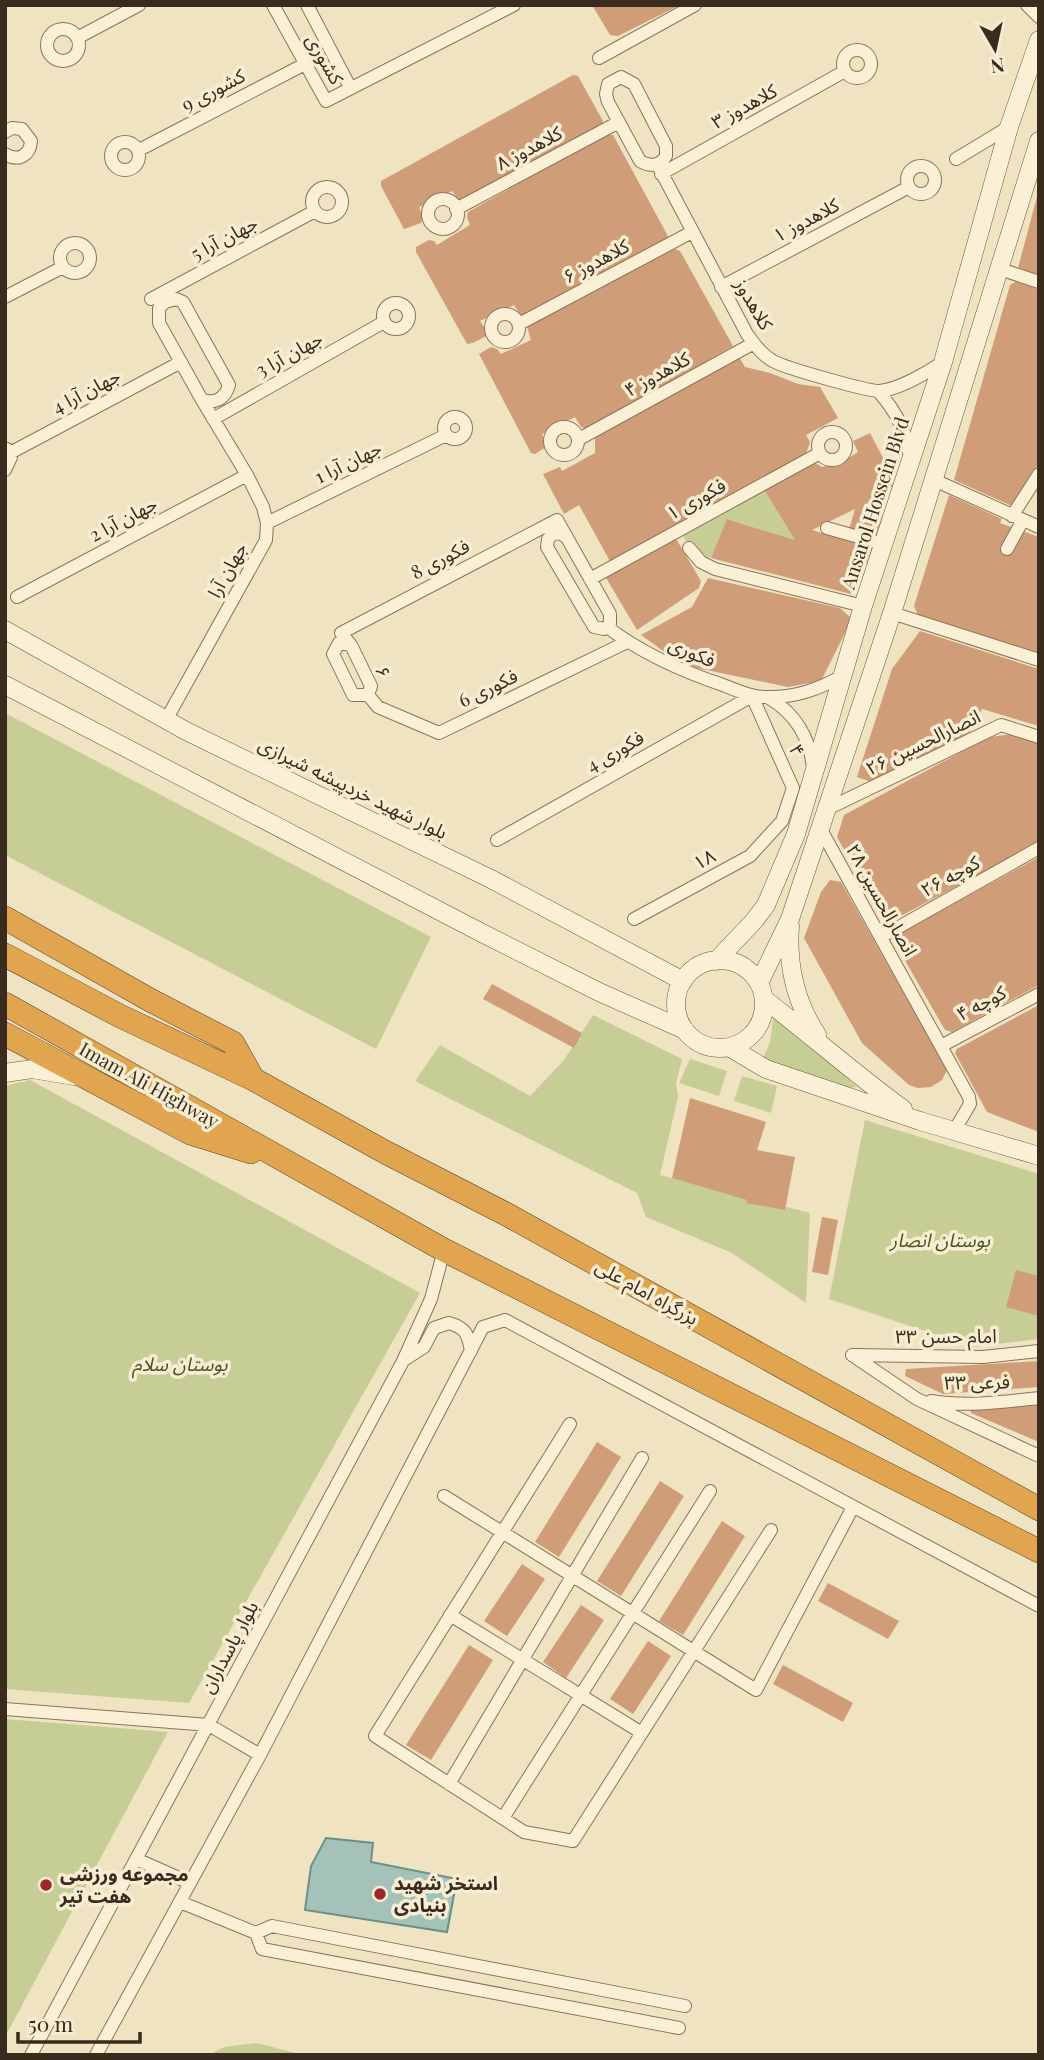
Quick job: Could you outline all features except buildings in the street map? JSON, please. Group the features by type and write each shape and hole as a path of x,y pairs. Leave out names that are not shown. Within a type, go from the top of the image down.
{"highway":[{"path":"5,918 233,1043 253,1079"},
{"path":"5,955 120,1016 253,1079"},
{"name":"Imam Ali Highway","path":"5,1003 293,1166"},
{"path":"5,1034 190,1133 293,1166 444,1250 1039,1551"},
{"name":"بزرگراه امام علی","path":"253,1079 1035,1502"}],"street":[{"path":"77,38 139,5"},
{"name":"کشوری","path":"274,6 326,101 350,87 307,5"},
{"path":"350,87 514,5"},
{"path":"599,58 695,5"},
{"path":"1027,5 1039,17"},
{"name":"Ansarol Hossein Blvd","path":"716,961 754,921 769,899 796,834 863,606 943,362 1009,127 1039,40"},
{"name":"کشوری 9","path":"139,150 305,64"},
{"name":"کلاهدوز ۳","path":"659,169 845,71"},
{"name":"کلاهدوز","path":"659,169 666,156 666,146 634,84 621,77 611,80 606,94 640,161 659,169 722,287 761,353 788,368 878,391"},
{"name":"کلاهدوز ۸","path":"456,209 619,122"},
{"path":"956,159 1009,127"},
{"path":"5,132 12,128 22,129 29,136 30,146 22,157 12,158 5,154"},
{"path":"5,685 503,944 598,992 685,1030 699,1043 718,1048 746,1040 758,1026 764,1009 761,991 790,919 892,613 1037,151"},
{"name":"کلاهدوز ۱","path":"722,287 909,187"},
{"name":"جهان آرا 5","path":"151,299 315,211"},
{"name":"کلاهدوز ۶","path":"519,324 692,232"},
{"path":"5,298 63,267"},
{"path":"1000,269 1039,282"},
{"path":"174,286 241,403"},
{"path":"183,302 176,299 165,302 159,308 159,323 247,475 263,507 267,523"},
{"name":"جهان آرا 3","path":"213,419 384,322"},
{"name":"کلاهدوز ۴","path":"579,439 754,343"},
{"name":"جهان آرا 4","path":"8,451 181,362"},
{"path":"910,463 909,447 900,422 890,404 878,391 916,378 943,362"},
{"path":"202,400 210,403 219,400 227,392 229,385"},
{"name":"جهان آرا 1","path":"267,523 446,435"},
{"path":"5,470 11,462 8,451"},
{"name":"فکوری ۱","path":"590,579 820,453"},
{"path":"1007,550 1017,518 1039,474"},
{"name":"جهان آرا 2","path":"17,597 247,475"},
{"path":"934,480 1039,527"},
{"name":"فکوری 8","path":"351,645 341,633 557,520 566,537"},
{"name":"جهان آرا","path":"166,720 266,540 267,523"},
{"path":"827,528 883,544"},
{"name":"فکوری","path":"566,537 556,533 550,536 547,543 549,550 594,627 607,627 627,642 688,673 752,696 769,698 798,695 815,690 842,676"},
{"path":"566,537 610,614 611,621 607,627"},
{"path":"690,548 701,562 715,569 863,606"},
{"path":"892,613 1039,660"},
{"name":"بلوار شهید خردپیشه شیرازی","path":"5,631 166,720 491,879 683,981"},
{"name":"فکوری 6","path":"368,695 378,707 439,733 627,642"},
{"name":"۶","path":"338,643 351,645 371,686 368,695 353,695 333,654 338,643"},
{"name":"۴","path":"752,696 793,788 782,821"},
{"name":"فکوری 4","path":"497,840 752,696"},
{"path":"769,698 792,715 810,748 814,772"},
{"name":"انصارالحسین ۲۶","path":"823,819 1001,725 1039,737"},
{"name":"انصارالحسین ۲۸","path":"823,819 881,937 970,1104 954,1131"},
{"name":"۱۸","path":"635,919 751,856 782,821"},
{"name":"کوچه ۲۶","path":"881,937 1039,848"},
{"path":"790,919 790,967 796,995 803,1013 822,1044"},
{"path":"685,1030 676,1006 683,981 697,967 716,961 733,962 748,970 761,991 863,1080 920,1121"},
{"name":"کوچه ۴","path":"941,1046 1039,994"},
{"path":"729,1047 766,1069 920,1121 1039,1156"},
{"path":"5,1073 32,1069 88,1078"},
{"name":"بلوار پاسداران","path":"31,2055 403,1361 431,1299 444,1250"},
{"path":"96,2055 260,1755 483,1327 505,1320 1039,1606"},
{"path":"403,1361 424,1347 434,1328 449,1323 464,1329 469,1335 471,1352"},
{"name":"امام حسن ۳۳","path":"917,1399 852,1355 983,1357 1039,1351"},
{"name":"فرعی ۳۳","path":"917,1399 948,1404 1039,1398"},
{"path":"917,1399 1039,1457"},
{"path":"570,1424 374,1736 524,1832 573,1841 771,1530"},
{"path":"449,1784 642,1458"},
{"path":"503,1818 710,1491"},
{"path":"444,1496 756,1690 852,1507"},
{"path":"450,1615 642,1733"},
{"path":"5,1709 209,1726 260,1755"},
{"path":"136,1859 190,1883"},
{"path":"180,1902 256,1933 272,1926 685,2006"},
{"path":"256,1933 262,1949 679,2028"}],"green space":[{"path":"763,488 795,540 728,519 711,558 692,551 681,533"},
{"path":"5,713 431,937 376,1049 5,855"},
{"path":"774,1013 857,1087 847,1088 763,1059 770,1042"},
{"path":"593,1015 682,1059 676,1083 678,1097 660,1175 810,1213 806,1303 732,1253 646,1217 637,1193 415,1081 440,1045 530,1096 564,1060"},
{"path":"690,1059 727,1071 719,1096 679,1083"},
{"path":"742,1076 777,1086 771,1113 734,1101"},
{"name":"بوستان سلام","path":"30,1080 420,1293 189,1703 5,1689 5,1086"},
{"name":"بوستان انصار","path":"865,1120 1039,1174 1039,1339 973,1347 829,1299"},
{"name":"مجموعه ورزشی هفت تیر","path":"5,1719 168,1732 5,2037"},
{"path":"257,2043 303,2055 209,2055 224,2047"}],"water":[{"name":"استخر شهید بنیادی","path":"326,1838 373,1843 371,1862 457,1879 447,1932 305,1910 311,1866"}],"place":[{"name":"مجموعه ورزشی هفت تیر","path":"46,1885"},
{"name":"استخر شهید بنیادی","path":"380,1894"}]}
